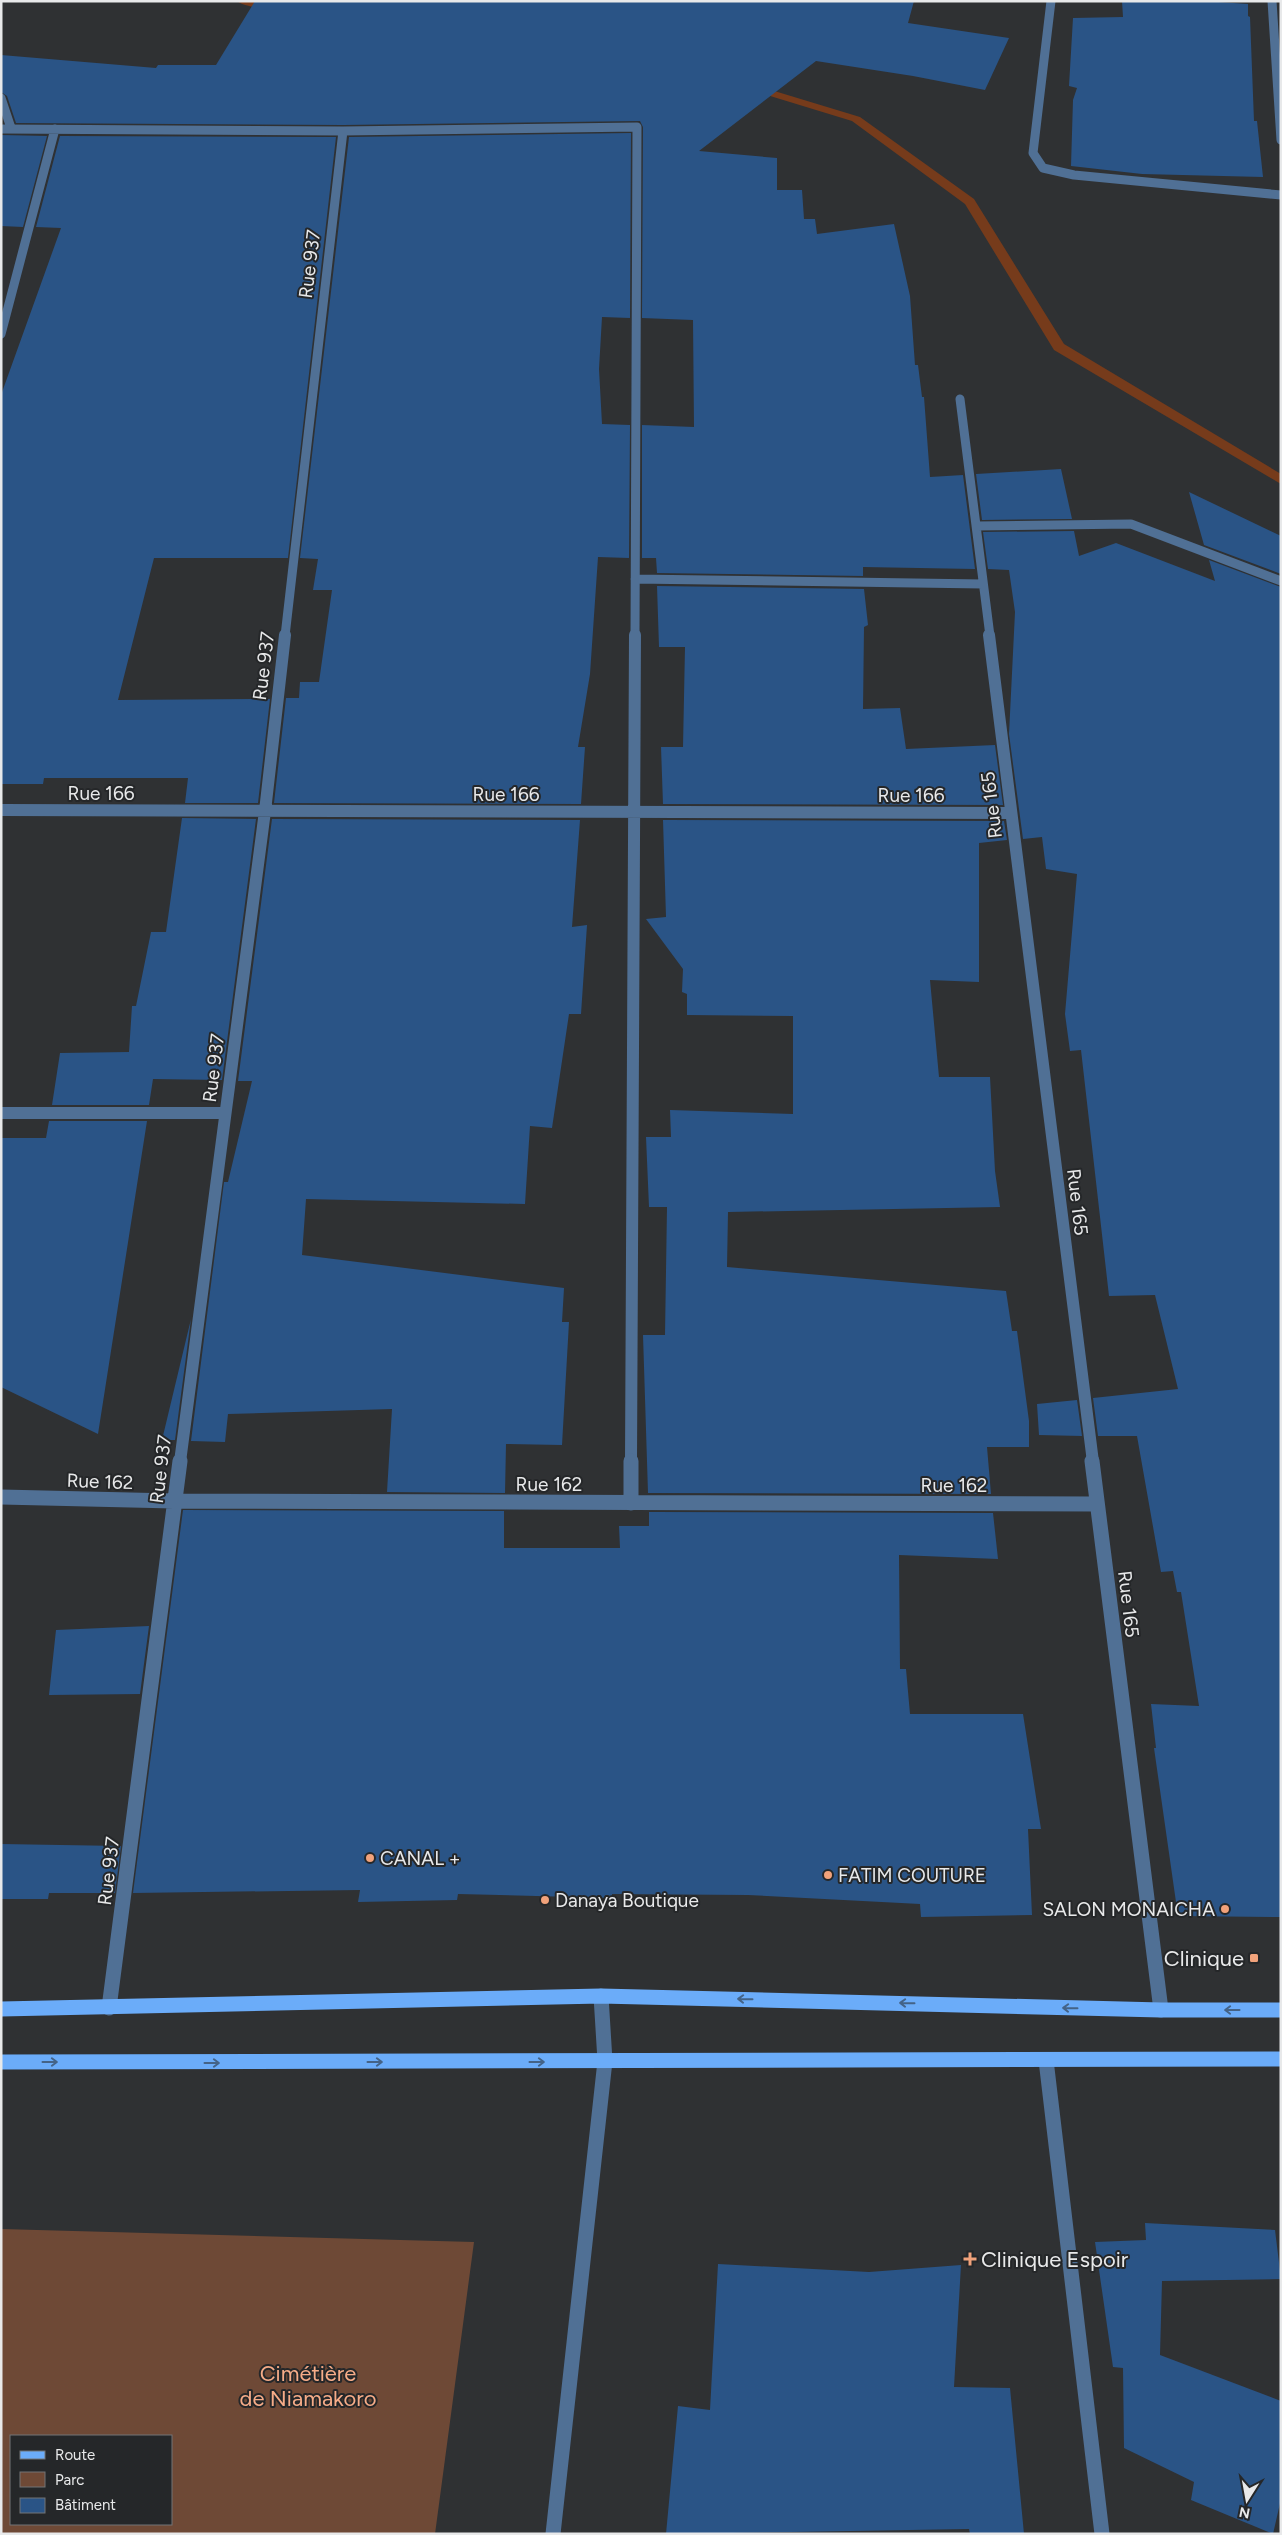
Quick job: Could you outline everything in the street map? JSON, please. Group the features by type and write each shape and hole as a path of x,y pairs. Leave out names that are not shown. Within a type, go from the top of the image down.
{"main road":[{"path":"1,2009 601,1996 1161,2010 1281,2010"},
{"path":"1,2062 1281,2059"}],"street":[{"path":"1051,1 1034,154 1043,168 1074,175 1281,195"},
{"path":"1272,1 1281,140"},
{"path":"1,98 11,128"},
{"path":"1,129 343,131 637,127 631,1503"},
{"path":"1,334 55,129"},
{"name":"Rue 937","path":"109,2008 265,811 343,131"},
{"name":"Rue 165","path":"960,399 1161,2010"},
{"path":"976,526 1088,522 1131,524 1281,581"},
{"path":"635,579 983,584"},
{"name":"Rue 166","path":"1,810 1011,813"},
{"path":"1,1112 226,1113"},
{"name":"Rue 162","path":"1,1496 174,1502 1097,1504"},
{"path":"553,2534 605,2062 601,1996"},
{"path":"1046,2060 1102,2534"}],"green space":[{"name":"Cimétière de Niamakoro","path":"1,2229 474,2242 435,2534 1,2534"}],"building":[{"path":"255,1 914,1 908,23 1009,38 985,90 913,76 816,61 699,151 777,158 777,190 802,190 804,219 815,219 817,234 894,224 910,296 915,365 918,365 922,397 924,397 930,477 963,475 975,569 863,567 863,576 657,573 656,558 642,558 642,425 694,427 693,320 642,318 643,127 640,121 343,125 16,123 7,96 1,92 1,55 156,68 158,65 216,65"},
{"path":"1122,1 1204,1 1248,4 1254,121 1257,121 1263,177 1142,174 1071,166 1073,100 1077,88 1069,86 1073,18 1123,17"},
{"path":"631,133 630,318 602,317 599,369 602,424 630,425 629,558 598,557 590,674 578,747 585,747 581,804 274,803 286,698 299,698 300,682 319,682 332,590 313,590 318,559 300,558 349,137"},
{"path":"1,135 47,136 23,227 1,226"},
{"path":"60,136 336,137 288,558 154,558 118,700 270,699 258,803 185,803 188,778 44,778 43,784 1,784 1,395 61,228 36,227"},
{"path":"1061,469 1072,519 982,520 976,474"},
{"path":"1189,492 1281,536 1281,574 1204,545"},
{"path":"1074,531 1079,556 1116,543 1215,581 1209,560 1281,587 1281,1917 1178,1916 1154,1748 1156,1748 1151,1704 1199,1706 1181,1592 1177,1592 1173,1571 1161,1572 1137,1436 1098,1436 1093,1398 1178,1389 1155,1295 1109,1296 1081,1050 1070,1051 1065,1014 1077,874 1046,869 1042,837 1023,839 1009,734 1015,612 1009,570 988,569 983,532"},
{"path":"657,586 864,589 868,625 864,627 863,709 900,708 906,749 995,745 1003,805 663,804 661,747 683,747 685,647 659,647"},
{"path":"182,818 256,819 222,1080 153,1079 149,1105 52,1105 60,1053 129,1052 132,1006 136,1006 151,932 166,932"},
{"path":"272,819 580,820 572,927 587,925 581,1014 569,1014 552,1128 530,1126 525,1204 306,1199 302,1255 564,1288 562,1322 569,1322 562,1445 506,1444 505,1493 387,1492 392,1409 228,1414 225,1442 191,1441 224,1182 228,1182 252,1081 238,1081"},
{"path":"663,820 1004,821 1007,840 979,843 979,982 930,980 939,1077 990,1077 995,1171 1000,1207 728,1212 727,1267 1006,1291 1012,1331 1017,1331 1029,1421 1029,1447 987,1447 991,1494 648,1493 643,1335 665,1335 667,1207 649,1207 646,1137 671,1137 670,1110 793,1114 793,1016 687,1015 687,994 682,992 683,969 646,919 666,917"},
{"path":"49,1121 147,1121 98,1434 1,1387 1,1138 46,1138"},
{"path":"191,1319 175,1440 162,1440"},
{"path":"1077,1400 1082,1436 1039,1435 1037,1404"},
{"path":"183,1510 504,1511 504,1548 620,1548 619,1526 649,1526 649,1512 993,1513 998,1559 899,1555 900,1669 906,1669 910,1714 1023,1714 1041,1829 1028,1829 1032,1915 921,1917 920,1904 748,1895 612,1894 612,1898 458,1894 457,1900 358,1902 360,1890 133,1893"},
{"path":"149,1626 140,1694 49,1695 56,1630"},
{"path":"1,1844 121,1846 115,1893 49,1893 48,1899 1,1899"},
{"path":"1145,2223 1275,2230 1281,2279 1162,2281 1160,2355 1281,2401 1281,2499 1273,2534 1191,2500 1194,2482 1124,2448 1123,2368 1113,2367 1095,2242 1146,2240"},
{"path":"718,2264 869,2272 961,2265 954,2387 1010,2388 1024,2534 970,2534 969,2529 666,2534 678,2406 710,2410"}],"waterway":[{"path":"242,1 276,6"},
{"path":"751,87 856,119 970,202 1059,347 1281,480"}],"place":[{"name":"CANAL +","path":"370,1858"},
{"name":"FATIM COUTURE","path":"828,1875"},
{"name":"Danaya Boutique","path":"545,1900"},
{"name":"SALON MONAICHA","path":"1225,1909"},
{"name":"Clinique","path":"1254,1958"},
{"name":"Clinique Espoir","path":"970,2259"}]}
